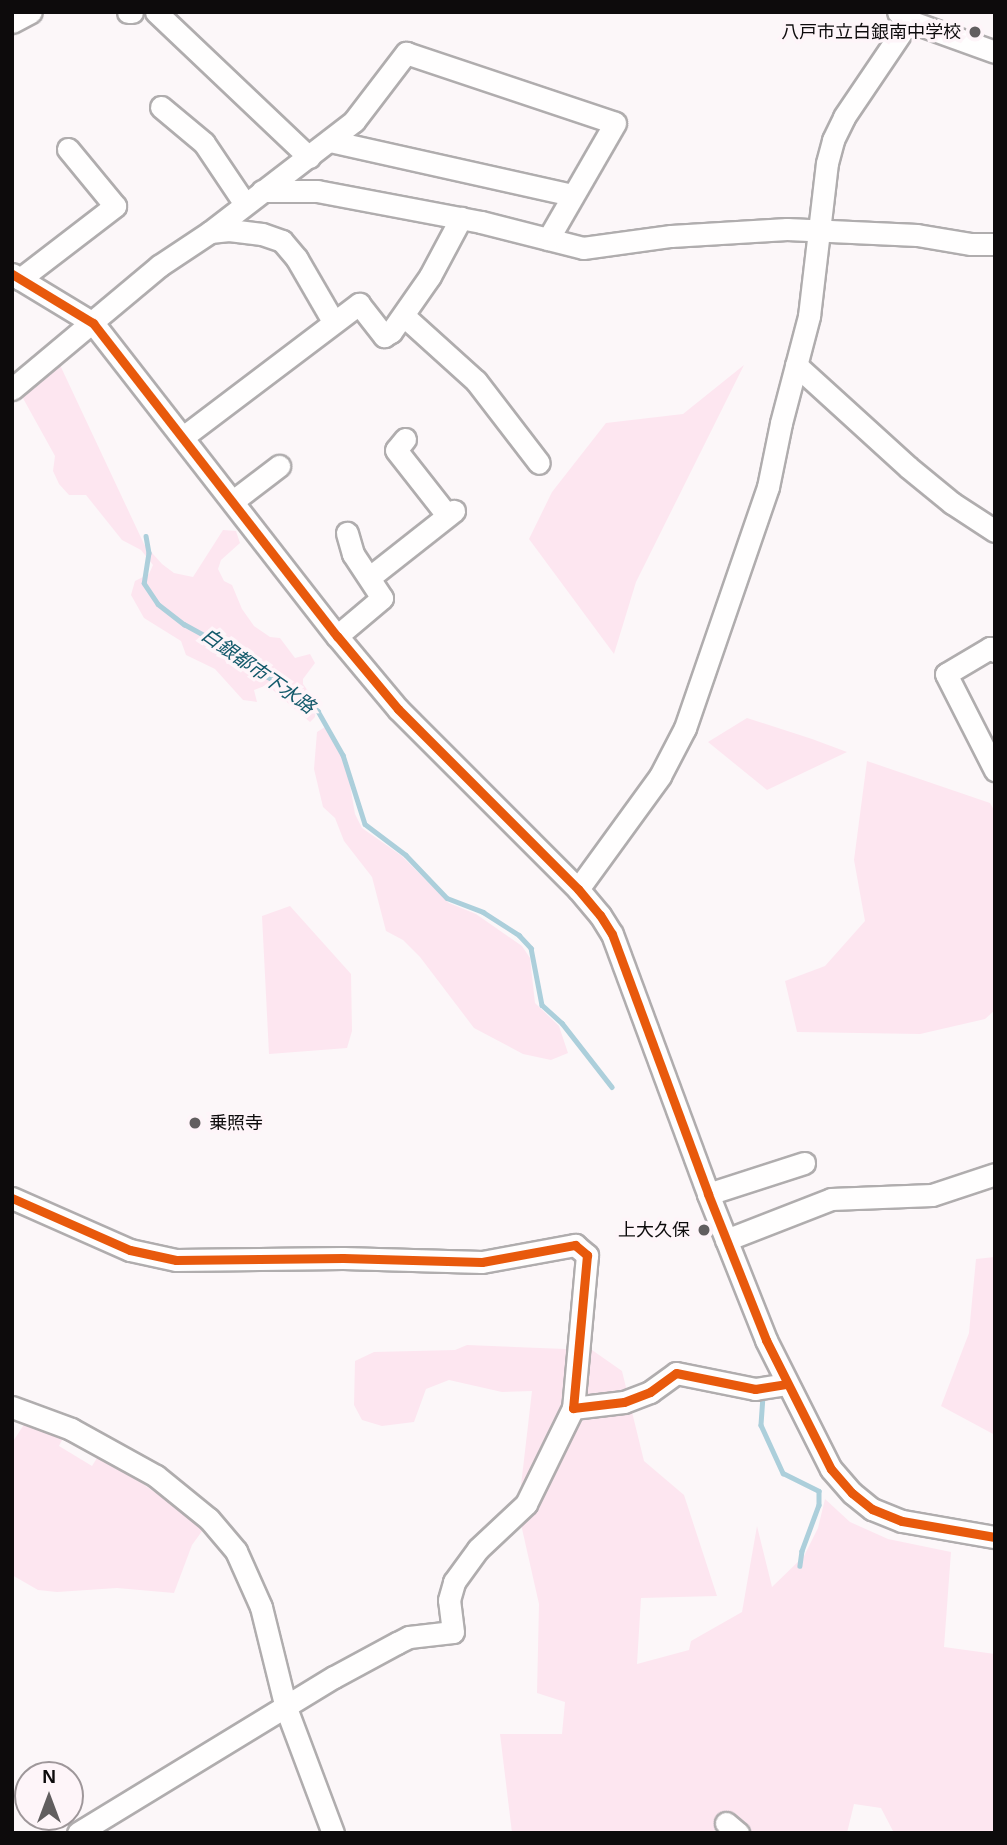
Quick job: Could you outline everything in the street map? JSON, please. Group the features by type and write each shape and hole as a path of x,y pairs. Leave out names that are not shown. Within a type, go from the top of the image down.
{"street":[{"path":"12,22 31,12"},
{"path":"156,12 309,156"},
{"path":"578,889 660,776 685,728 768,486 809,316 827,163 833,140 844,117 904,17 995,52"},
{"path":"12,389 59,346 93,323 159,266 210,232 354,121 406,53 615,123 548,239"},
{"path":"161,107 204,143 254,197"},
{"path":"330,141 572,195"},
{"path":"68,149 115,206 16,277 93,323 337,636 398,709 578,889 612,934 726,1240 786,1384 831,1469 852,1493 872,1509 902,1521 995,1537"},
{"path":"254,197 317,191 461,218 583,248 671,236 787,229 917,235 971,244 995,244"},
{"path":"183,437 333,321 359,304 384,336 404,316 461,218"},
{"path":"210,232 251,233 282,241 297,259 333,321"},
{"path":"404,316 476,381 539,463"},
{"path":"796,365 908,467 952,503 995,531"},
{"path":"370,577 450,513 396,450 405,439"},
{"path":"233,502 279,466"},
{"path":"337,636 381,602 381,593 353,554 347,533"},
{"path":"995,651 990,648 946,674 995,770"},
{"path":"708,1194 804,1163"},
{"path":"726,1240 831,1199 932,1195 995,1174"},
{"path":"12,1198 130,1250 176,1260 343,1258 482,1262 575,1245 587,1255 573,1408 526,1504 478,1549 454,1582 449,1600 453,1632 440,1636 409,1637 334,1677 78,1833"},
{"path":"573,1408 624,1402 650,1392 676,1373 755,1389 786,1384"},
{"path":"12,1406 102,1445 156,1476 209,1519 236,1550 261,1607 286,1708 334,1833"}],"shaded area":[{"path":"54,363 60,365 144,544 162,564 174,573 193,577 223,530 236,531 240,543 221,560 218,569 224,581 232,585 242,609 254,626 270,637 280,638 295,658 310,654 315,663 303,679 303,684 316,702 315,717 310,722 267,685 254,690 257,702 243,700 215,669 186,655 181,641 144,618 131,595 135,581 149,574 153,565 141,550 122,540 86,495 69,495 59,484 53,471 55,456 19,391"},
{"path":"744,365 636,582 614,654 529,539 552,492 606,423 683,414"},
{"path":"747,718 847,752 767,790 708,742"},
{"path":"325,727 338,747 349,779 355,814 362,828 402,856 449,903 476,914 522,946 530,958 535,1003 559,1026 568,1053 551,1060 523,1054 474,1028 420,957 403,940 386,931 372,877 344,841 335,818 323,807 314,769 317,732"},
{"path":"867,761 990,803 995,812 995,1010 985,1019 920,1034 797,1032 785,981 825,966 865,921 854,860"},
{"path":"290,906 351,974 352,1031 347,1048 269,1054 262,916"},
{"path":"995,1257 995,1435 941,1406 969,1333 976,1259"},
{"path":"467,1345 592,1350 622,1371 644,1461 684,1495 717,1596 641,1598 637,1664 689,1650 691,1641 742,1612 757,1526 772,1587 804,1556 818,1528 825,1499 850,1522 888,1539 951,1552 944,1647 995,1654 995,1833 894,1833 881,1808 854,1804 847,1833 740,1833 720,1823 713,1833 512,1833 500,1734 562,1734 565,1702 537,1693 539,1604 518,1511 532,1391 502,1392 449,1380 426,1389 414,1422 382,1426 362,1420 354,1405 355,1361 374,1352 455,1350"},
{"path":"25,1423 62,1440 59,1446 92,1466 97,1458 140,1482 205,1527 192,1545 174,1593 117,1588 57,1592 38,1590 12,1575 12,1443"}],"waterway":[{"name":"白銀都市下水路","path":"146,536 149,553 144,583 158,604 184,624 235,652 260,673 291,689 318,711 343,755 365,824 406,855 447,898 483,912 519,935 531,948 542,1005 562,1023 612,1087"},
{"name":"白銀都市下水路","path":"763,1396 761,1425 783,1473 819,1491 819,1505 802,1551 800,1566"}],"cycle path":[{"path":"12,274 93,323 337,636 398,709 578,889 600,915 612,934 708,1194 766,1340 831,1469 852,1493 872,1509 902,1521 995,1537"},
{"path":"12,1198 130,1250 176,1260 343,1258 482,1262 575,1245 587,1255 573,1408 624,1402 650,1392 676,1373 755,1389 786,1384"}],"place":[{"name":"八戸市立白銀南中学校","path":"975,32"},
{"name":"乗照寺","path":"195,1123"},
{"name":"上大久保","path":"704,1230"}]}
